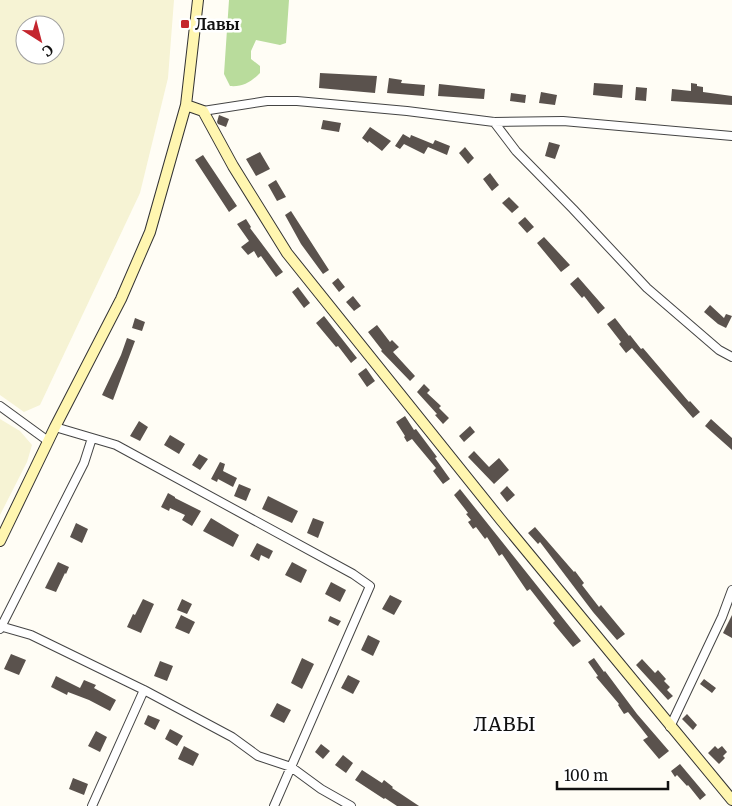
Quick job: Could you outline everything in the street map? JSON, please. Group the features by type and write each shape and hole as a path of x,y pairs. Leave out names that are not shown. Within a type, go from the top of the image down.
{"street":[{"path":"0,541 55,427 121,299 150,232 186,105 198,0"},
{"path":"186,105 203,111 268,102 297,101 407,111 494,122 563,121 732,136"},
{"path":"203,111 233,166 287,253 501,520 670,726 729,802"},
{"path":"494,122 516,151 574,209 647,288 719,350 732,357"},
{"path":"0,406 48,441"},
{"path":"55,427 116,445 353,574 370,586 274,806"},
{"path":"92,438 84,463 0,627 31,636 144,690 232,737 258,756 291,767 321,789 352,806"},
{"path":"670,726 722,617 732,590"},
{"path":"92,806 144,690"}],"shaded area":[{"path":"0,0 174,0 168,78 140,193 40,405 24,412 0,395"},
{"path":"0,419 20,431 32,445 27,462 0,515"}],"green space":[{"path":"229,0 289,0 286,43 280,45 256,40 251,51 251,59 260,66 260,73 247,83 239,86 230,86 224,74"}],"building":[{"path":"320,73 377,76 375,93 319,88"},
{"path":"389,78 402,80 401,83 425,85 424,96 387,93"},
{"path":"594,83 623,85 622,98 593,95"},
{"path":"691,83 703,87 703,92 732,96 732,105 671,101 672,89 691,91"},
{"path":"439,84 485,89 484,99 438,96"},
{"path":"636,87 647,88 646,101 635,100"},
{"path":"541,92 557,95 555,105 539,103"},
{"path":"511,93 526,95 525,103 510,101"},
{"path":"219,115 229,119 226,127 218,124"},
{"path":"323,120 341,123 339,132 321,129"},
{"path":"370,127 391,141 382,151 362,138"},
{"path":"403,134 410,138 411,135 433,144 435,140 450,146 447,155 428,147 424,154 404,144 400,149 395,146"},
{"path":"549,142 560,145 555,159 545,156"},
{"path":"465,147 474,158 468,164 459,153"},
{"path":"260,152 270,169 256,176 246,159"},
{"path":"203,155 237,206 229,212 195,160"},
{"path":"490,173 499,185 492,191 483,179"},
{"path":"276,180 286,197 277,201 268,185"},
{"path":"509,197 519,207 512,213 502,203"},
{"path":"291,211 329,270 323,274 301,244 285,215"},
{"path":"525,217 534,227 527,233 518,223"},
{"path":"246,219 250,228 283,272 276,277 261,256 258,258 254,251 248,255 241,247 249,241 237,224"},
{"path":"544,237 570,265 561,272 537,243"},
{"path":"578,277 605,308 598,314 584,296 582,298 570,284"},
{"path":"338,278 345,287 339,292 332,283"},
{"path":"298,287 310,303 304,308 292,292"},
{"path":"353,296 361,306 354,311 346,302"},
{"path":"710,305 724,318 726,314 732,316 726,328 704,312"},
{"path":"324,316 357,358 351,363 316,323"},
{"path":"135,318 145,322 142,331 132,328"},
{"path":"615,318 629,336 641,349 643,348 689,402 700,412 693,418 632,348 626,353 619,344 621,342 607,324"},
{"path":"377,325 390,342 392,340 399,347 393,352 415,376 410,381 381,351 368,332"},
{"path":"127,338 135,341 113,400 102,395"},
{"path":"366,368 375,381 367,387 358,374"},
{"path":"424,384 430,390 427,393 441,406 439,408 449,418 443,424 435,415 437,414 417,392"},
{"path":"405,416 414,430 416,429 437,457 435,458 450,479 443,484 433,471 436,468 412,439 407,442 404,437 396,422"},
{"path":"711,419 732,438 732,450 705,426"},
{"path":"139,421 148,427 140,441 130,436"},
{"path":"470,426 475,432 464,442 459,436"},
{"path":"170,435 185,444 179,454 164,445"},
{"path":"474,451 489,467 499,458 509,470 494,484 468,457"},
{"path":"199,454 208,459 200,470 192,465"},
{"path":"220,462 225,464 223,471 237,478 233,487 218,479 217,482 211,479"},
{"path":"239,484 251,489 246,501 234,496"},
{"path":"507,486 515,495 507,502 500,493"},
{"path":"460,489 581,641 573,647 553,623 555,621 530,589 527,591 502,554 499,556 487,537 485,539 476,527 473,529 468,522 471,520 466,514 468,513 454,495"},
{"path":"168,493 201,511 192,526 182,520 185,515 170,508 169,511 161,507"},
{"path":"268,496 298,511 292,523 262,509"},
{"path":"211,518 239,535 233,547 203,531"},
{"path":"313,518 324,522 318,538 307,533"},
{"path":"76,523 88,529 82,543 70,537"},
{"path":"535,527 575,571 584,583 582,585 599,607 601,605 625,634 617,640 593,612 540,542 538,544 528,533"},
{"path":"257,543 273,551 269,559 261,555 259,561 250,556"},
{"path":"58,562 69,567 56,592 45,588"},
{"path":"292,562 307,570 301,583 285,575"},
{"path":"331,582 346,590 340,602 325,594"},
{"path":"390,595 402,601 394,615 382,609"},
{"path":"143,599 154,604 141,633 127,627"},
{"path":"182,599 192,604 187,614 177,610"},
{"path":"181,615 195,622 189,634 175,628"},
{"path":"732,615 732,638 723,633"},
{"path":"330,616 341,621 338,626 328,621"},
{"path":"368,635 380,641 373,656 361,650"},
{"path":"11,654 26,660 19,675 4,669"},
{"path":"302,658 314,664 302,689 291,683"},
{"path":"594,658 637,714 669,751 659,759 643,740 648,737 628,712 624,714 619,704 596,677 598,676 588,662"},
{"path":"642,659 655,673 658,670 666,679 664,681 670,687 667,690 673,696 668,700 636,665"},
{"path":"160,661 173,666 167,681 154,676"},
{"path":"348,675 360,681 353,694 341,688"},
{"path":"56,676 80,688 84,680 96,685 94,688 116,700 110,711 68,692 67,695 51,687"},
{"path":"704,679 716,688 712,693 700,684"},
{"path":"277,703 291,710 284,723 270,716"},
{"path":"687,714 697,725 693,730 682,719"},
{"path":"148,715 160,720 155,730 144,724"},
{"path":"170,729 183,736 177,746 165,739"},
{"path":"96,731 107,737 100,752 88,746"},
{"path":"321,744 330,751 323,759 315,752"},
{"path":"184,746 199,754 193,766 178,759"},
{"path":"715,746 718,749 722,746 727,752 723,756 725,758 719,764 708,753"},
{"path":"343,755 353,763 346,773 335,765"},
{"path":"680,764 706,795 700,800 688,785 677,775 675,777 671,771"},
{"path":"362,770 382,783 384,780 392,788 419,806 397,806 384,799 355,780"},
{"path":"73,778 88,784 84,795 69,789"}],"place":[{"name":"Лавы","path":"185,24"}],"district":[{"name":"ЛАВЫ","path":"505,724"}]}
